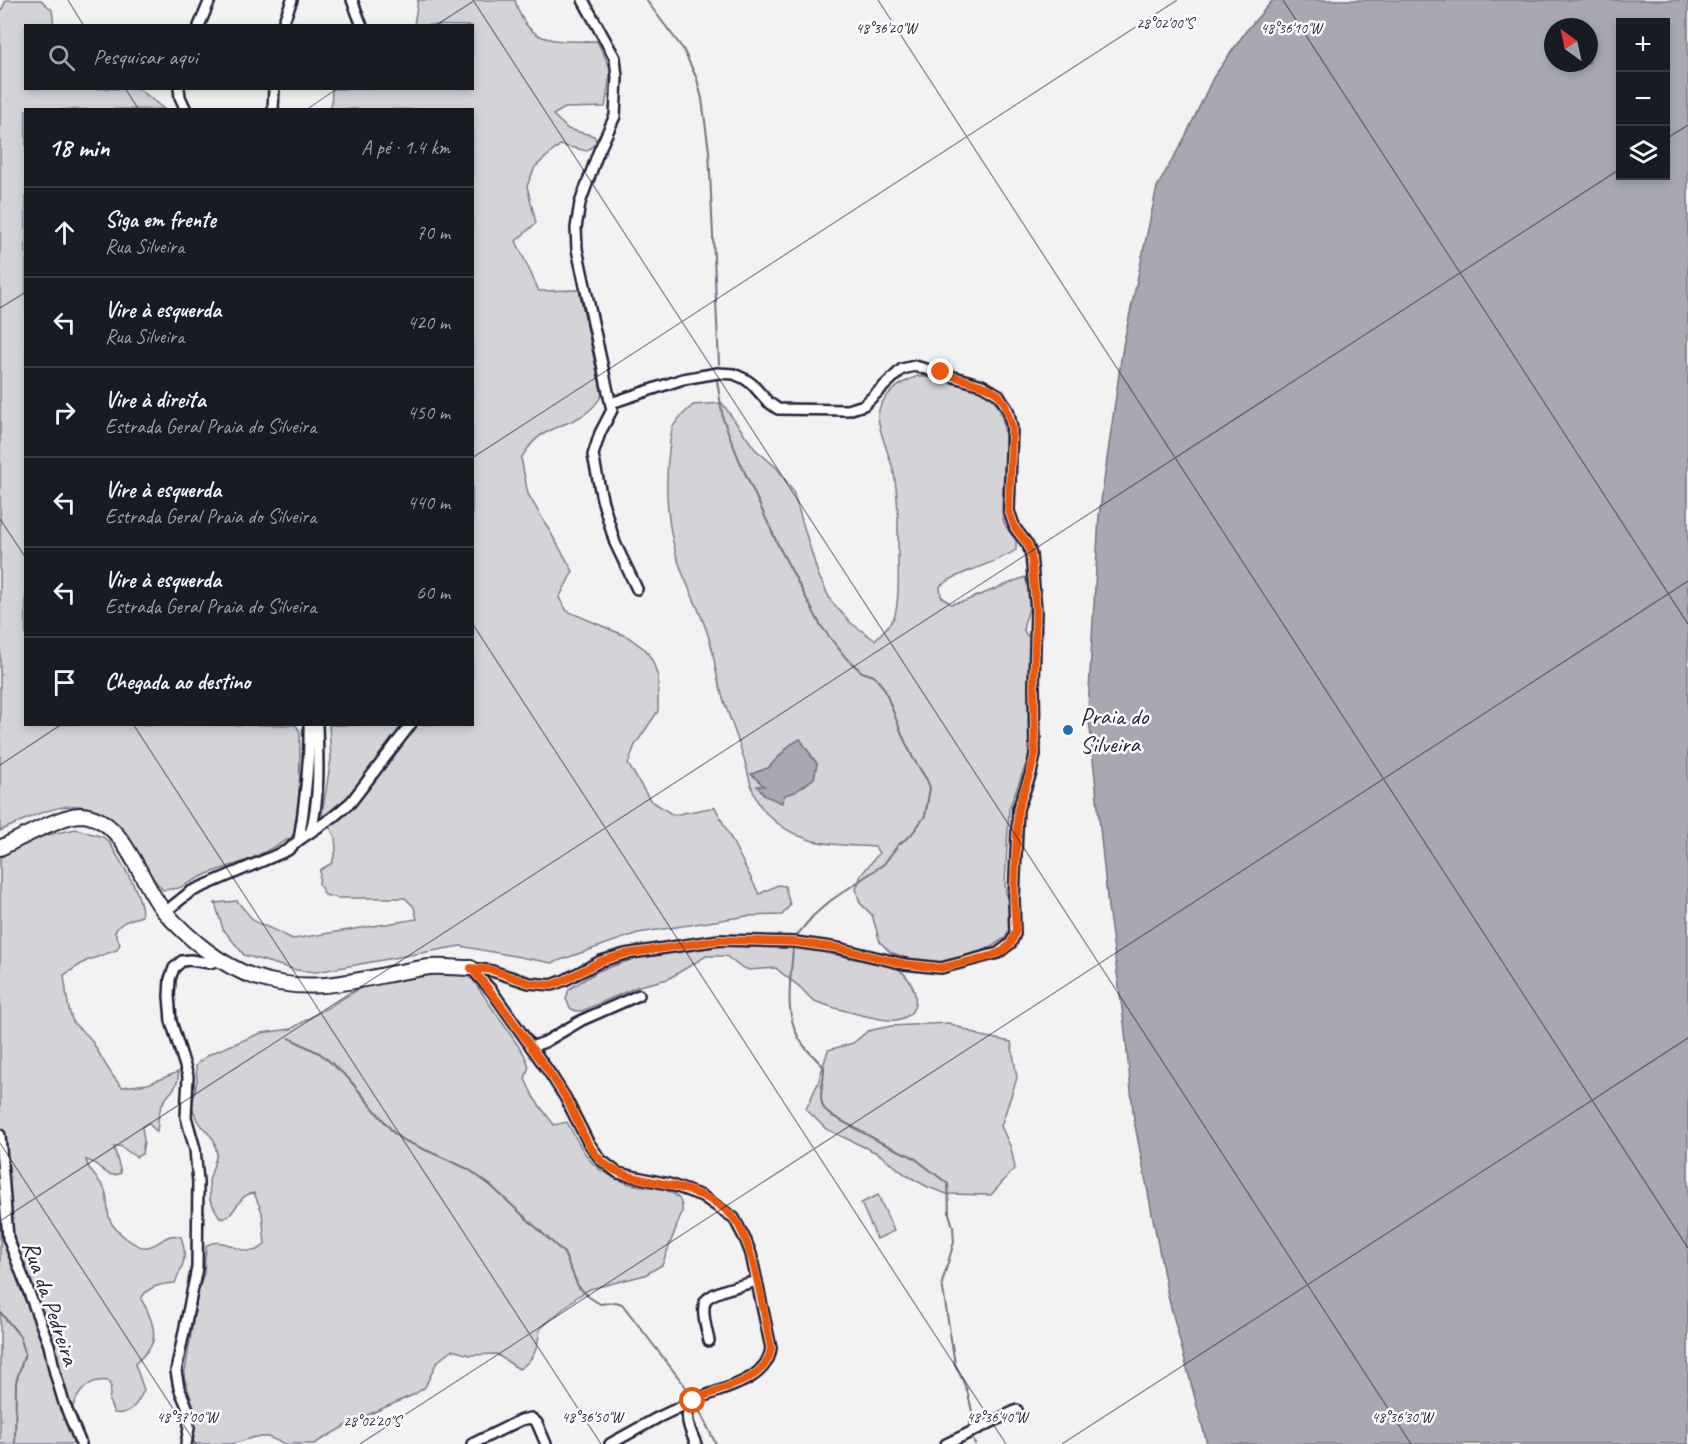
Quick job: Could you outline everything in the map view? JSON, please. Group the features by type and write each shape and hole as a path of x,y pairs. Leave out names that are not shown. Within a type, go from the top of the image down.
{"street":[{"path":"200,24 210,0"},
{"path":"283,24 291,0"},
{"path":"352,0 361,24"},
{"path":"583,0 615,58 618,77 615,116 598,153 580,203 576,228 577,249 612,411 600,433 593,455 602,499 615,543 637,589"},
{"path":"179,90 185,108"},
{"path":"273,90 273,108"},
{"path":"0,848 65,819 79,815 90,817 112,830 128,850 165,912 203,947 220,960 252,976 296,986 350,983 433,967 492,970 529,983 552,985 601,961 625,954 719,940 795,942 838,948 904,964 941,968 998,954 1011,943 1015,934 1018,809 1035,755 1036,609 1031,555 1028,545 1015,528 1009,511 1012,428 1008,410 1003,401 995,392 982,385 915,366 902,369 864,405 848,410 778,409 745,379 734,374 718,373 683,379 611,403"},
{"path":"299,840 307,778 309,726"},
{"path":"311,831 315,817 317,791 317,726"},
{"path":"165,912 190,892 288,850 333,817 351,802 409,726"},
{"path":"186,1444 189,1418 176,1379 176,1371 197,1268 198,1182 195,1149 186,1117 188,1076 171,1021 169,996 174,968 182,961 210,963 220,960"},
{"path":"471,968 492,991 565,1097 588,1142 601,1160 618,1173 669,1185 702,1196 734,1218 746,1240 771,1348 770,1359 761,1370 749,1378 657,1418 610,1444"},
{"path":"531,1047 545,1042 582,1020 639,995"},
{"name":"Rua da Pedreira","path":"0,1135 8,1238 49,1345 64,1403 81,1444"},
{"path":"709,1341 704,1310 705,1301 711,1295 757,1281"},
{"path":"693,1401 689,1406 687,1420 695,1444"},
{"path":"946,1444 1017,1410"},
{"path":"472,1444 521,1420 531,1418 537,1423 546,1444"}],"shaded area":[{"path":"6,0 41,0 52,10 54,24 24,24 24,90 140,90 163,108 24,108 24,726 297,726 300,732 299,823 291,838 251,859 207,874 179,888 163,890 129,839 114,822 99,812 84,807 68,806 52,809 0,831 0,13"},
{"path":"418,0 515,0 520,15 536,34 557,40 597,41 611,69 605,107 565,108 553,115 568,129 594,136 597,142 587,151 560,145 535,167 527,186 536,223 516,241 539,291 579,290 602,395 589,411 540,436 527,449 521,458 528,494 573,571 559,598 567,611 628,637 646,650 653,662 658,677 658,711 635,745 628,764 650,800 673,815 715,807 759,894 778,885 785,886 790,905 782,915 747,916 638,933 552,963 460,946 316,972 296,970 244,955 223,929 215,903 237,901 254,921 293,939 417,919 414,907 405,898 338,898 325,895 319,884 320,870 332,863 336,850 335,837 322,814 331,759 329,726 474,726 474,108 331,108 332,90 474,90 474,24 414,24"},
{"path":"1273,0 1688,0 1688,1444 1207,1444 1168,1296 1134,1120 1124,1023 1108,907 1088,709 1099,516 1123,346 1157,187 1185,137 1213,78 1246,31"},
{"path":"918,376 934,378 983,392 996,404 1004,426 1002,516 1006,527 1016,540 1016,550 949,580 940,586 941,596 951,604 965,601 1025,577 1030,595 1024,623 1024,631 1030,638 1029,756 1009,809 1005,885 1011,926 1005,938 991,947 968,957 936,963 906,958 890,952 880,942 872,915 860,903 856,889 861,875 879,853 875,847 830,844 804,838 779,824 766,813 757,800 723,697 706,628 676,554 669,522 667,490 668,458 674,425 693,405 722,403 755,449 777,468 793,491 818,574 831,601 851,623 875,640 894,618 898,600 896,490 893,469 878,416 882,402 887,396 898,386","holes":["800,739 817,764 814,778 799,789 788,793 758,786 765,787 752,774 768,768 790,745"]},
{"path":"800,739 817,764 814,778 795,792 785,795 782,803 765,796 757,786 764,786 751,774 768,768 790,745"},
{"path":"76,829 103,837 109,842 135,888 142,916 126,921 117,928 115,932 120,944 117,950 86,961 64,975 71,1016 76,1026 89,1037 122,1087 148,1084 178,1072 177,1083 160,1110 157,1132 148,1123 142,1127 144,1141 142,1154 136,1157 120,1146 114,1147 121,1173 116,1175 107,1173 91,1161 86,1160 87,1164 104,1188 110,1220 121,1233 142,1247 152,1246 167,1237 181,1237 184,1256 175,1283 151,1288 141,1299 151,1319 154,1336 146,1353 135,1364 144,1390 133,1408 125,1412 114,1413 109,1401 111,1387 108,1381 99,1381 84,1389 74,1403 70,1432 74,1444 0,1444 0,853 42,836"},
{"path":"723,946 799,947 897,968 904,973 913,988 915,1005 906,1017 896,1020 856,1014 815,1001 776,968 749,970 726,956 706,956 668,979 639,986 582,1011 570,1008 566,999 569,989 598,971 640,957"},
{"path":"426,972 467,976 473,980 524,1054 529,1066 525,1079 534,1098 554,1125 567,1122 582,1149 596,1166 608,1175 627,1183 662,1189 677,1196 682,1212 662,1265 645,1275 590,1289 578,1296 540,1329 535,1352 519,1369 496,1354 470,1355 452,1350 437,1362 425,1387 415,1394 352,1422 314,1444 285,1444 268,1437 255,1437 232,1444 193,1444 195,1411 184,1377 198,1292 204,1273 206,1246 221,1243 251,1251 258,1250 265,1244 262,1212 254,1193 243,1197 230,1214 220,1218 210,1200 209,1181 217,1154 214,1140 197,1120 192,1107 197,1080 196,1066 212,1053 261,1033 291,1029 364,986"},
{"path":"949,1023 981,1036 1011,1042 1017,1078 1001,1126 1011,1148 1015,1168 991,1195 947,1194 928,1187 906,1175 879,1154 826,1129 806,1109 818,1083 828,1050 853,1043 868,1031 891,1026"},
{"path":"878,1195 894,1231 877,1239 861,1203"}],"waterway":[{"path":"646,0 683,49 697,79 702,99 709,151 719,364"},
{"path":"717,380 723,419 779,547 821,626 846,658 862,672 874,676 884,688 903,737 930,788 925,816 911,835 898,845 884,864 830,901 797,935"},
{"path":"793,948 790,1011 797,1035 824,1067 821,1098 825,1109 829,1114 882,1143 913,1157 948,1184 949,1213 954,1242 942,1283 955,1364 967,1390 972,1411 969,1428"},
{"path":"289,1038 321,1054 348,1078 401,1139 468,1169 490,1185 564,1253 578,1286 589,1297 600,1304 616,1302 622,1304 692,1395"},
{"path":"0,1312 20,1336 25,1353 16,1382 15,1444"},
{"path":"698,1408 716,1444"},
{"path":"972,1437 975,1444"}],"place":[{"name":"Praia do Silveira","path":"1068,730"}],"route":[{"path":"693,1401 749,1378 767,1365 770,1359 771,1348 751,1254 740,1228 734,1218 724,1209 702,1196 685,1189 618,1173 601,1160 595,1154 578,1119 551,1075 492,991 471,968 492,970 514,980 552,985 589,969 601,961 625,954 719,940 795,942 838,948 904,964 941,968 998,954 1011,943 1016,930 1014,898 1018,809 1035,755 1036,609 1034,579 1028,545 1015,528 1008,505 1012,428 1008,410 999,395 989,388 941,372"}]}
